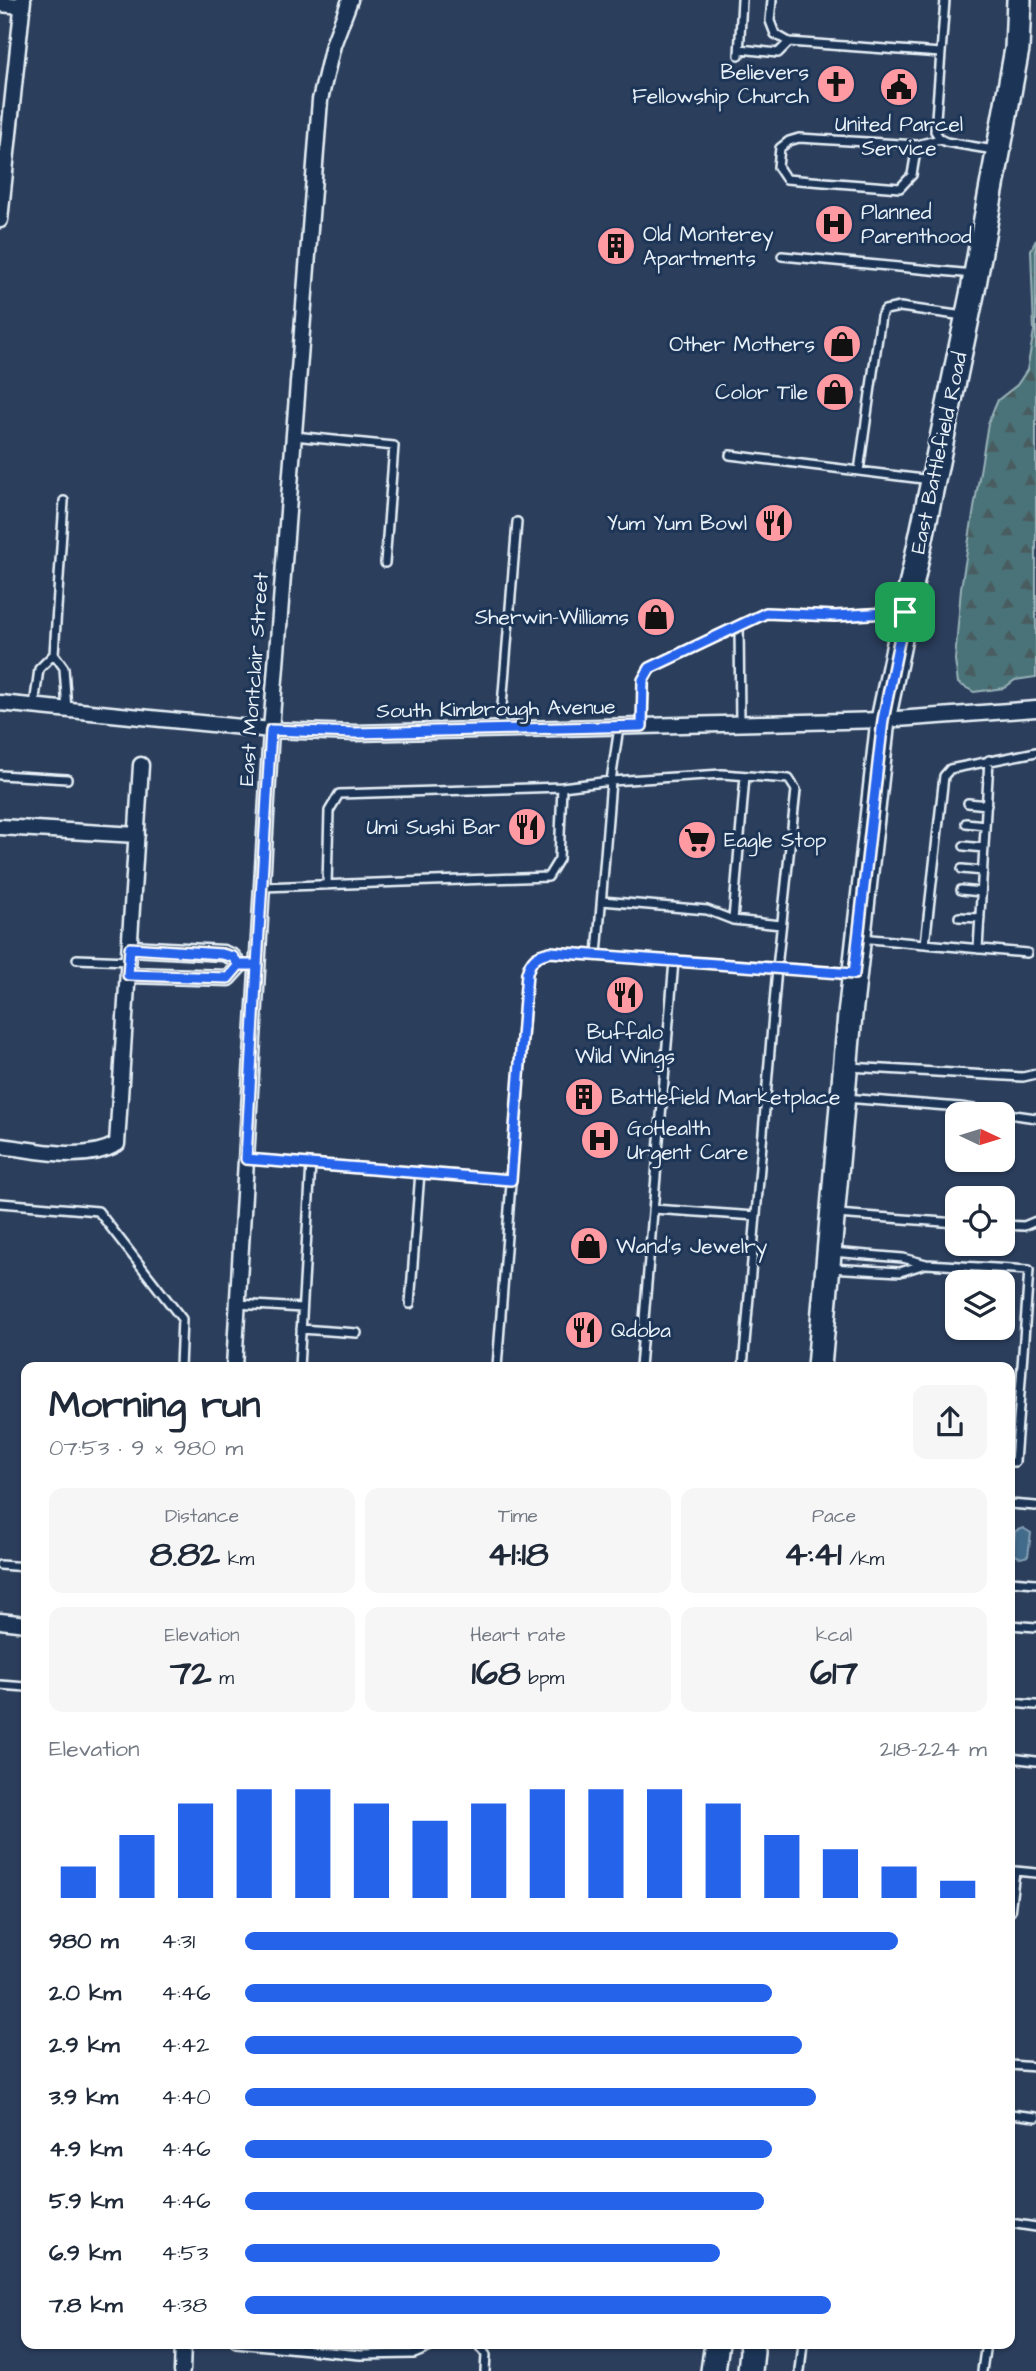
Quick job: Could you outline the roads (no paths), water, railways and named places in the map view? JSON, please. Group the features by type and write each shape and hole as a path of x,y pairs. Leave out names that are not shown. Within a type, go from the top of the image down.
{"main road":[{"name":"East Battlefield Road","path":"820,1362 854,974 883,720 976,274 1017,49 1019,0"},
{"path":"705,2371 714,2349"},
{"path":"713,2371 716,2349"},
{"path":"750,2371 752,2349"}],"street":[{"name":"East Montclair Street","path":"234,1362 271,730 320,100 334,45 350,0"},
{"path":"0,4 23,3 0,220"},
{"name":"South Kimbrough Avenue","path":"0,704 271,730 356,733 883,720 1036,709"},
{"path":"0,1146 86,1154 105,1150 117,1143 141,765"},
{"path":"0,827 137,835"},
{"path":"129,961 222,954 233,957 239,965"},
{"path":"129,961 228,978 239,965 257,965"},
{"path":"0,1621 21,1623"},
{"path":"182,2371 183,2349"}],"lane":[{"path":"742,0 739,52 778,52 789,42"},
{"path":"772,0 770,21 775,34 789,42 941,53"},
{"path":"945,0 935,131 940,139 946,142 999,151"},
{"path":"917,145 912,175 900,188 786,178 778,167 780,148 799,138 917,145 940,139"},
{"path":"782,256 976,274"},
{"path":"859,471 881,316 885,310 900,307 968,316"},
{"path":"294,436 394,446 385,563"},
{"path":"730,455 933,480"},
{"path":"64,501 54,654 64,668 66,710"},
{"path":"500,730 517,522"},
{"path":"642,726 643,680 650,668 766,613 835,616 905,612"},
{"path":"739,626 740,724"},
{"path":"34,707 39,670 54,654"},
{"path":"597,955 611,781 619,727"},
{"path":"925,944 944,776 950,769 1036,752"},
{"path":"978,949 989,760"},
{"path":"327,885 329,811 338,794 562,787 722,774 789,779 796,790 777,968 743,1362"},
{"path":"0,775 67,779"},
{"path":"733,920 745,776"},
{"path":"262,887 548,877 559,859 562,787"},
{"path":"940,800 949,801"},
{"path":"968,803 987,805"},
{"path":"938,821 947,821"},
{"path":"966,823 985,825"},
{"path":"936,844 945,844"},
{"path":"964,846 984,848"},
{"path":"933,867 944,868"},
{"path":"962,869 983,871"},
{"path":"931,889 942,889"},
{"path":"961,890 981,892"},
{"path":"602,901 707,910 733,920 781,925"},
{"path":"928,916 940,916"},
{"path":"959,917 979,918"},
{"path":"858,937 1027,953"},
{"path":"497,1362 530,962 538,954 550,952 854,974"},
{"path":"77,959 129,961"},
{"path":"640,1362 674,961"},
{"path":"845,1067 1023,1077 1036,1074"},
{"path":"842,1098 960,1107 1036,1118"},
{"path":"246,1159 511,1180"},
{"path":"299,1362 311,1164"},
{"path":"410,1304 420,1172"},
{"path":"0,1203 97,1211 182,1320 180,1362"},
{"path":"653,1209 756,1216"},
{"path":"832,1213 945,1222"},
{"path":"1015,1226 1024,1226 1036,1221"},
{"path":"829,1260 903,1258 926,1264 1029,1270 1015,1462"},
{"path":"829,1260 900,1272 926,1264"},
{"path":"238,1304 302,1308"},
{"path":"301,1329 357,1333"},
{"path":"1015,1504 1036,1506"},
{"path":"0,1565 21,1567"},
{"path":"1015,1581 1036,1583"},
{"path":"1015,1625 1036,1627"},
{"path":"0,1685 21,1687"},
{"path":"1015,1703 1036,1705"},
{"path":"1015,1759 1036,1761"},
{"path":"1015,1871 1036,1872"},
{"path":"1015,2065 1036,2067"},
{"path":"1015,2115 1036,2117"},
{"path":"1015,2224 1036,2227"},
{"path":"297,2349 360,2355 414,2354 426,2349"},
{"path":"482,2349 486,2355 485,2371"},
{"path":"800,2371 802,2349"},
{"path":"982,2371 985,2349"}],"water":[{"path":"1023,1528 1031,1533 1028,1556 1021,1558 1015,1555 1015,1531"}],"place":[{"name":"Believers Fellowship Church","path":"836,84"},
{"name":"United Parcel Service","path":"899,87"},
{"name":"Planned Parenthood","path":"834,224"},
{"name":"Old Monterey Apartments","path":"616,246"},
{"name":"Other Mothers","path":"842,344"},
{"name":"Color Tile","path":"835,392"},
{"name":"Yum Yum Bowl","path":"774,523"},
{"name":"Sherwin-Williams","path":"656,617"},
{"name":"Umi Sushi Bar","path":"527,827"},
{"name":"Eagle Stop","path":"697,840"},
{"name":"Buffalo Wild Wings","path":"625,995"},
{"name":"Battlefield Marketplace","path":"584,1097"},
{"name":"GoHealth Urgent Care","path":"600,1140"},
{"name":"Wand's Jewelry","path":"589,1246"},
{"name":"Qdoba","path":"584,1330"}]}
